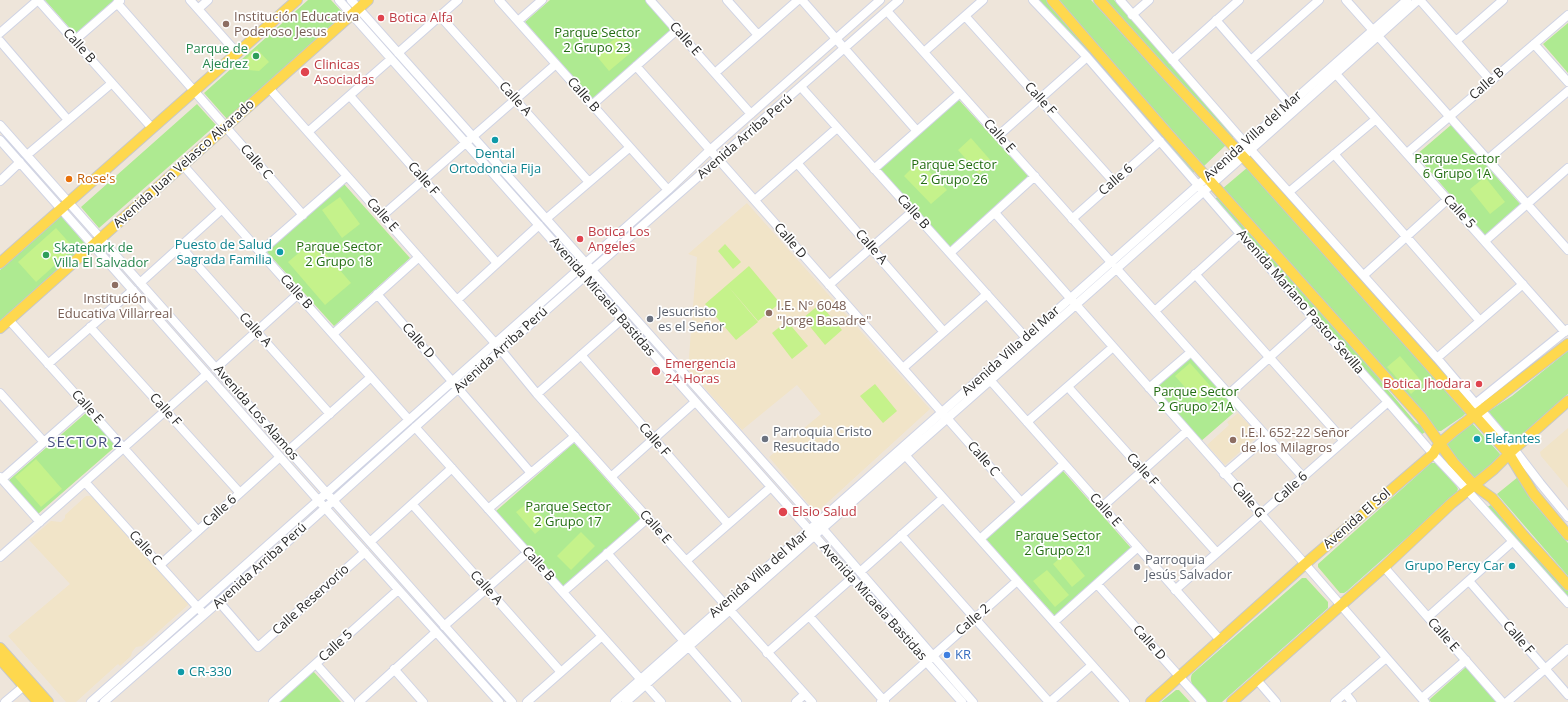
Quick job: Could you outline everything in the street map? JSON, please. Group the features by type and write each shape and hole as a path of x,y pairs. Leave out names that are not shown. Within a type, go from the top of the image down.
{"main road":[{"path":"0,263 297,0"},
{"name":"Avenida Juan Velasco Alvarado","path":"0,328 182,164 368,0"},
{"name":"Avenida Mariano Pastor Sevilla","path":"1052,0 1421,417 1471,488 1492,498 1568,585"},
{"path":"1100,0 1165,73 1244,150 1477,410 1512,452 1533,493 1568,535"},
{"name":"Avenida El Sol","path":"1151,702 1221,641 1305,564 1433,454 1439,444 1477,410 1568,344"},
{"path":"1232,702 1471,488 1490,473 1568,401"},
{"path":"0,648 48,702"},
{"path":"0,660 38,702"}],"street":[{"path":"0,33 38,0"},
{"name":"Calle B","path":"38,0 152,128"},
{"path":"190,0 237,53"},
{"path":"198,9 208,0"},
{"name":"Avenida Micaela Bastidas","path":"339,0 355,11 398,53 474,136 584,263 860,572 930,659 962,702"},
{"name":"Avenida Micaela Bastidas","path":"351,0 355,11 391,59 578,269 621,320 852,578 930,659 974,702"},
{"path":"398,53 458,0"},
{"name":"Calle B","path":"499,0 629,148 668,190"},
{"path":"518,21 542,0"},
{"name":"Calle E","path":"650,0 751,114"},
{"path":"727,0 758,35"},
{"path":"715,73 798,0"},
{"path":"802,0 917,130"},
{"name":"Avenida Arriba Perú","path":"91,702 452,382 498,347 584,277 801,87 879,0"},
{"name":"Avenida Arriba Perú","path":"104,702 333,501 458,388 584,263 668,190 710,150 751,114 840,44 887,11 899,0"},
{"path":"924,52 983,0"},
{"name":"Avenida Mariano Pastor Sevilla","path":"1033,0 1087,57 1433,454 1471,488 1512,542 1568,603"},
{"path":"1120,0 1172,60 1244,150 1289,192 1364,275 1437,358 1477,410"},
{"path":"1132,15 1149,0"},
{"path":"1172,60 1239,0"},
{"path":"1251,60 1319,0"},
{"path":"1346,0 1526,205 1568,250"},
{"name":"Avenida Villa del Mar","path":"819,526 905,455 944,415 990,380 1073,301 1114,265 1204,191 1210,180 1244,150 1336,74 1407,0"},
{"path":"1419,0 1491,81"},
{"name":"Avenida Villa del Mar","path":"1244,150 1289,104 1419,0"},
{"path":"1456,40 1503,0"},
{"path":"74,41 119,2 194,91"},
{"name":"Calle E","path":"887,11 1303,477"},
{"name":"Calle B","path":"1407,153 1568,15"},
{"name":"Calle A","path":"440,16 589,182"},
{"name":"Calle F","path":"965,16 1114,182"},
{"path":"1216,20 1289,104"},
{"path":"592,105 677,30"},
{"path":"0,41 68,120"},
{"path":"1534,44 1568,82"},
{"path":"998,136 1087,57"},
{"path":"308,132 391,59"},
{"path":"382,216 556,64"},
{"name":"Calle D","path":"636,66 944,415"},
{"name":"Calle 5","path":"1336,74 1523,284 1567,330"},
{"path":"27,156 112,83"},
{"name":"Calle B","path":"801,87 1026,338"},
{"name":"Calle E","path":"269,88 498,347 574,436 812,702"},
{"name":"Calle C","path":"194,91 303,215"},
{"path":"1487,160 1568,91"},
{"path":"874,169 960,93"},
{"name":"Calle F","path":"350,96 497,263"},
{"path":"1289,192 1376,119"},
{"name":"Avenida Los Alamos","path":"0,125 27,156 65,206"},
{"path":"755,200 837,128"},
{"name":"Avenida Los Alamos","path":"0,140 65,206 97,242 140,283 512,702"},
{"name":"Calle 6","path":"1072,218 1160,141"},
{"path":"546,219 629,148"},
{"path":"1334,154 1480,321"},
{"path":"0,181 20,162"},
{"name":"Calle A","path":"797,163 944,332"},
{"name":"Calle B","path":"182,164 409,420"},
{"path":"1485,241 1568,168"},
{"path":"260,252 347,176"},
{"path":"950,253 1035,176"},
{"name":"Avenida Villa del Mar","path":"1114,265 1198,184 1210,180"},
{"path":"1364,275 1448,199"},
{"path":"140,283 222,209"},
{"path":"829,285 913,212"},
{"path":"995,213 1073,301"},
{"path":"456,300 539,225"},
{"path":"1155,311 1240,234"},
{"name":"Avenida Los Alamos","path":"97,242 133,290 498,702"},
{"name":"Calle A","path":"180,246 330,414"},
{"path":"333,334 419,257"},
{"path":"1195,274 1344,441"},
{"path":"1437,358 1523,284"},
{"path":"48,364 133,290"},
{"path":"216,368 298,294"},
{"name":"Calle D","path":"377,294 458,388"},
{"path":"903,368 987,294"},
{"name":"Avenida Villa del Mar","path":"614,702 643,682 944,415 1026,338 1073,301"},
{"name":"Calle G","path":"1073,301 1423,700"},
{"path":"1229,394 1313,318"},
{"name":"Calle E","path":"9,320 198,531"},
{"path":"537,394 621,320"},
{"name":"Calle F","path":"90,327 240,493"},
{"name":"Avenida El Sol","path":"1477,410 1567,330"},
{"path":"1027,422 1113,347"},
{"path":"1149,388 1191,352"},
{"name":"Calle F","path":"581,355 728,524"},
{"path":"0,557 207,374"},
{"path":"289,450 371,377"},
{"name":"Calle E","path":"990,380 1221,641"},
{"name":"Calle F","path":"1068,387 1217,553"},
{"path":"458,388 531,473"},
{"path":"0,393 44,442"},
{"path":"611,477 695,402"},
{"name":"Calle 6","path":"1176,590 1388,402"},
{"path":"40,522 1,478 86,405"},
{"name":"Calle C","path":"944,415 1021,502"},
{"name":"Calle B","path":"415,427 661,702"},
{"path":"1102,507 1187,431"},
{"path":"488,509 574,436"},
{"path":"1224,474 1267,437"},
{"path":"1512,452 1568,517"},
{"path":"905,455 1125,702"},
{"name":"Calle 6","path":"160,565 280,457"},
{"path":"980,539 1064,464"},
{"path":"370,542 452,468"},
{"name":"Calle C","path":"85,482 204,615"},
{"path":"686,561 770,487"},
{"path":"860,572 943,498"},
{"name":"Calle A","path":"412,504 561,672"},
{"path":"563,592 648,518"},
{"path":"901,535 1049,702 1092,665"},
{"path":"1428,617 1512,542"},
{"path":"1054,622 1138,547"},
{"name":"Calle Reservorio","path":"219,602 258,648 365,552"},
{"path":"444,626 527,552"},
{"path":"607,554 737,702"},
{"name":"Calle E","path":"1384,567 1502,702"},
{"path":"767,653 852,578"},
{"name":"Calle 2","path":"883,701 1017,581"},
{"name":"Calle F","path":"1469,581 1568,695"},
{"name":"Calle D","path":"1097,584 1202,702"},
{"name":"Calle 5","path":"273,702 398,590"},
{"path":"809,616 883,701"},
{"path":"359,702 436,632"},
{"path":"527,702 602,636"},
{"path":"1507,702 1568,649"},
{"path":"1334,702 1386,658"},
{"path":"1423,700 1466,660"},
{"path":"316,664 350,702"},
{"path":"394,670 423,702"},
{"path":"1257,680 1276,702"},
{"name":"Avenida Villa del Mar","path":"626,702 643,682"},
{"path":"5,702 24,686"},
{"path":"1345,693 1352,702"},
{"path":"796,702 805,694"}],"shaded area":[{"name":"I.E. N° 6048 \"Jorge Basadre\"","path":"747,203 930,409 816,513 769,457 821,414 797,385 742,430 688,369 697,257 688,254"},
{"name":"I.E.I. 652-22 Señor de los Milagros","path":"1238,413 1259,435 1225,465 1207,445 1229,425 1227,422"},
{"path":"1568,428 1568,488 1541,456 1540,452"},
{"path":"86,496 95,496 189,599 188,605 142,646 136,647 131,656 120,666 118,664 76,702 66,702 8,636 70,584 29,540 51,521 61,522 65,518 65,515"}],"green space":[{"path":"45,0 114,0 75,34"},
{"path":"308,0 331,0 344,14 227,119 204,93"},
{"name":"Parque Sector 2 Grupo 23","path":"550,0 645,0 672,30 593,99 525,22"},
{"path":"1038,0 1046,0 1196,170 1193,173"},
{"path":"1057,0 1091,0 1226,145 1204,166"},
{"path":"1106,0 1114,0 1235,136 1232,138"},
{"path":"1568,23 1568,73 1543,44"},
{"path":"621,34 634,50 609,71 595,54"},
{"name":"Parque de Ajedrez","path":"257,49 269,62 259,71 248,70 241,63"},
{"name":"Parque Sector 2 Grupo 26","path":"958,99 1029,177 950,248 879,168"},
{"path":"197,104 216,125 99,228 81,207"},
{"name":"Parque Sector 6 Grupo 1A","path":"1451,125 1520,204 1485,235 1416,155"},
{"path":"971,138 992,162 979,174 958,150"},
{"path":"919,161 947,190 931,204 904,176"},
{"path":"1259,161 1467,397 1465,400 1256,164"},
{"path":"1248,167 1465,411 1463,416 1441,431 1438,431 1222,189"},
{"path":"1485,177 1505,202 1490,214 1470,189"},
{"name":"Parque Sector 2 Grupo 18","path":"344,184 410,258 334,326 267,252"},
{"path":"1220,195 1373,369 1382,383 1416,423 1427,431 1422,434 1215,199"},
{"path":"340,197 360,224 342,238 322,210"},
{"path":"61,216 86,245 0,322 0,270"},
{"name":"Skatepark de Villa El Salvador","path":"56,228 74,248 36,282 18,262"},
{"path":"314,240 351,283 325,305 288,262"},
{"path":"725,244 741,262 733,269 718,251"},
{"path":"749,266 780,303 758,321 727,285"},
{"path":"727,285 758,322 736,340 705,304"},
{"path":"820,304 842,330 825,345 803,318"},
{"path":"787,321 808,346 792,359 772,333"},
{"path":"1568,351 1568,394 1516,440 1511,439 1489,413 1489,411 1512,396"},
{"name":"Parque Sector 2 Grupo 21A","path":"1191,356 1238,409 1200,442 1154,389"},
{"path":"1400,356 1423,383 1411,394 1387,367"},
{"path":"1190,363 1213,389 1198,402 1175,376"},
{"path":"875,384 897,411 883,423 860,396"},
{"path":"86,413 116,446 38,514 8,481"},
{"path":"1472,423 1500,454 1499,458 1476,477 1472,478 1444,445"},
{"name":"Parque Sector 2 Grupo 17","path":"574,443 641,519 563,586 496,511"},
{"path":"36,459 62,489 41,507 15,477"},
{"path":"1431,463 1438,464 1457,487 1458,489 1456,494 1347,591 1340,593 1318,567 1318,564"},
{"name":"Parque Sector 2 Grupo 21","path":"1063,471 1131,548 1055,616 986,539"},
{"path":"1518,477 1531,500 1568,543 1568,576 1497,494"},
{"path":"529,502 548,523 535,534 516,512"},
{"path":"1493,504 1568,589 1568,598 1487,507"},
{"path":"581,532 595,546 571,570 557,556"},
{"path":"1066,553 1085,576 1072,587 1053,564"},
{"path":"1047,570 1069,595 1055,607 1033,581"},
{"path":"1302,578 1306,578 1328,602 1328,608 1222,702 1208,702 1193,686 1191,682 1192,674"},
{"path":"1466,667 1496,702 1431,702 1429,700"},
{"path":"313,671 341,702 279,702"},
{"path":"1176,690 1179,690 1190,702 1161,702"}],"place":[{"name":"Botica Alfa","path":"381,18"},
{"name":"Institución Educativa Poderoso Jesus","path":"226,24"},
{"name":"Parque de Ajedrez","path":"256,56"},
{"name":"Clinicas Asociadas","path":"305,72"},
{"name":"Dental Ortodoncia Fija","path":"495,140"},
{"name":"Rose's","path":"69,179"},
{"name":"Botica Los Angeles","path":"580,239"},
{"name":"Puesto de Salud Sagrada Familia","path":"280,252"},
{"name":"Skatepark de Villa El Salvador","path":"46,255"},
{"name":"Institución Educativa Villarreal","path":"115,285"},
{"name":"I.E. N° 6048 \"Jorge Basadre\"","path":"769,313"},
{"name":"Jesucristo es el Señor","path":"650,319"},
{"name":"Emergencia 24 Horas","path":"656,371"},
{"name":"Botica Jhodara","path":"1479,384"},
{"name":"Parroquia Cristo Resucitado","path":"765,439"},
{"name":"Elefantes","path":"1477,439"},
{"name":"I.E.I. 652-22 Señor de los Milagros","path":"1233,440"},
{"name":"Elsio Salud","path":"783,512"},
{"name":"Grupo Percy Car","path":"1512,566"},
{"name":"Parroquia Jesús Salvador","path":"1137,567"},
{"name":"KR","path":"947,655"},
{"name":"CR-330","path":"181,672"}],"district":[{"name":"SECTOR 2","path":"85,443"}]}
